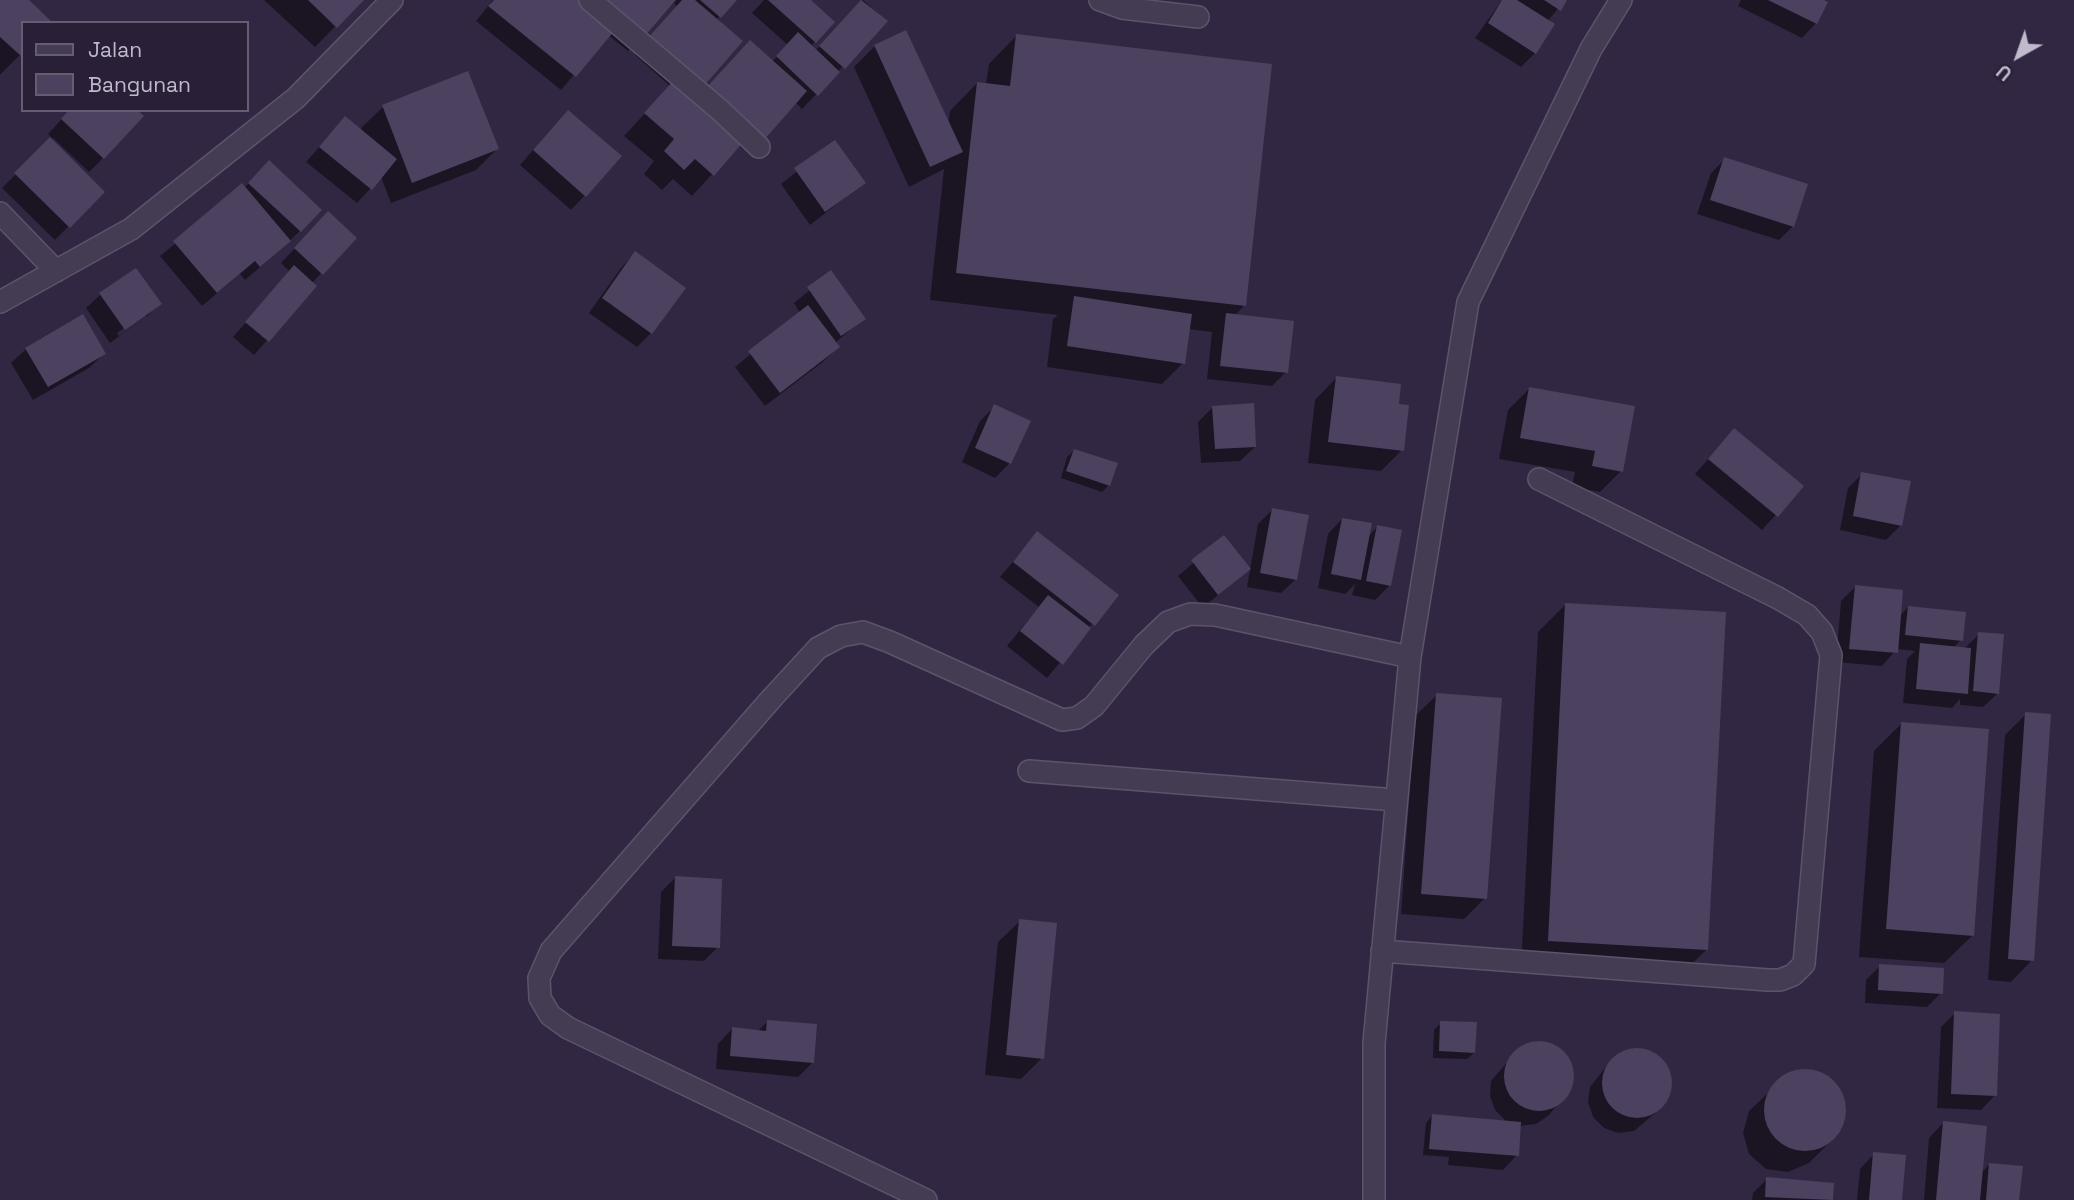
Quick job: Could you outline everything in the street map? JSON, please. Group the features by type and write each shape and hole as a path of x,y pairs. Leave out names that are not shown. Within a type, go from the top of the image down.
{"street":[{"path":"0,302 131,229 296,98 392,0"},
{"path":"590,0 720,110 759,148"},
{"path":"1100,0 1122,8 1198,17"},
{"path":"1374,1200 1374,1043 1404,714 1410,657 1468,302 1591,49 1621,0"},
{"path":"0,213 56,271"},
{"path":"1382,951 1768,980 1780,980 1793,975 1804,964 1831,655 1822,632 1807,615 1778,597 1539,479"},
{"path":"926,1200 568,1028 550,1015 540,998 539,978 551,951 818,648 841,636 863,632 890,642 1062,720 1077,718 1094,706 1144,645 1168,622 1190,614 1214,615 1410,657"},
{"path":"1029,771 1396,800"}],"building":[{"path":"0,0 29,0 51,21 21,21 21,56 0,37"},
{"path":"308,0 364,0 337,28"},
{"path":"494,0 578,0 615,30 576,77 488,6"},
{"path":"598,0 676,0 643,38"},
{"path":"682,0 695,0 743,41 703,87 647,39"},
{"path":"700,0 737,0 721,18"},
{"path":"768,0 811,0 835,22 816,43"},
{"path":"861,0 888,21 845,69 819,46"},
{"path":"1502,0 1517,0 1555,24 1536,54 1488,23"},
{"path":"1544,0 1567,0 1561,11"},
{"path":"1768,0 1824,0 1828,2 1817,24"},
{"path":"906,30 963,152 930,167 874,45"},
{"path":"798,32 840,72 818,96 776,56"},
{"path":"1016,34 1272,64 1246,306 956,273 977,82 1010,86"},
{"path":"750,40 807,91 764,140 706,88"},
{"path":"468,71 499,149 412,183 382,105"},
{"path":"674,80 744,141 714,176 695,159 684,170 664,151 674,139 644,113"},
{"path":"568,110 622,156 586,197 533,150"},
{"path":"67,112 139,112 144,116 104,159 61,119"},
{"path":"345,116 397,159 372,190 319,147"},
{"path":"50,137 105,192 70,228 14,173"},
{"path":"835,140 866,183 825,212 794,168"},
{"path":"1724,157 1808,184 1794,227 1710,200"},
{"path":"269,160 322,210 301,232 248,183"},
{"path":"242,183 291,241 260,267 255,261 217,293 173,241"},
{"path":"328,211 357,238 323,275 294,248"},
{"path":"635,251 686,288 652,334 602,298"},
{"path":"294,265 317,286 269,342 245,322"},
{"path":"136,268 162,304 125,330 99,293"},
{"path":"831,270 866,319 841,336 807,287"},
{"path":"1074,296 1192,314 1185,364 1067,346"},
{"path":"808,305 840,347 780,393 748,351"},
{"path":"1226,313 1294,321 1288,373 1220,366"},
{"path":"83,314 106,354 48,387 25,348"},
{"path":"1336,376 1401,384 1399,404 1409,405 1404,451 1328,442"},
{"path":"1529,387 1635,406 1623,472 1592,466 1595,451 1520,438"},
{"path":"1254,403 1256,447 1215,449 1212,406"},
{"path":"994,404 1031,421 1011,464 975,448"},
{"path":"1734,428 1804,486 1778,517 1708,459"},
{"path":"1074,449 1118,463 1110,486 1066,471"},
{"path":"1861,472 1911,481 1902,526 1853,516"},
{"path":"1272,508 1309,515 1297,580 1260,573"},
{"path":"1342,518 1372,523 1361,580 1331,574"},
{"path":"1377,525 1402,530 1391,586 1366,581"},
{"path":"1037,531 1119,595 1095,626 1013,562"},
{"path":"1224,535 1251,569 1218,595 1191,560"},
{"path":"1855,585 1903,590 1898,653 1849,649"},
{"path":"1048,595 1091,628 1063,665 1020,631"},
{"path":"1565,603 1726,612 1708,950 1548,941"},
{"path":"1908,606 1966,612 1963,641 1905,635"},
{"path":"1978,632 2004,634 1999,694 1973,691"},
{"path":"1920,643 1971,648 1968,694 1916,689"},
{"path":"1436,693 1502,698 1487,899 1421,894"},
{"path":"2025,712 2051,714 2034,961 2008,959"},
{"path":"1901,722 1989,729 1974,936 1886,929"},
{"path":"675,876 722,879 720,948 672,946"},
{"path":"1019,919 1057,923 1044,1059 1006,1055"},
{"path":"1879,964 1944,968 1943,994 1878,990"},
{"path":"1954,1011 2000,1014 1997,1096 1951,1094"},
{"path":"767,1020 817,1024 814,1063 730,1056 732,1027 766,1031"},
{"path":"1440,1021 1477,1022 1475,1053 1439,1051"},
{"path":"1546,1041 1559,1047 1568,1056 1572,1062 1572,1090 1564,1101 1553,1109 1532,1111 1514,1101 1506,1090 1504,1069 1514,1051 1525,1043"},
{"path":"1630,1048 1644,1048 1657,1053 1667,1063 1672,1083 1667,1103 1657,1113 1644,1118 1630,1118 1617,1113 1607,1103 1602,1090 1602,1076 1607,1063 1617,1053"},
{"path":"1805,1069 1821,1072 1834,1081 1843,1094 1846,1110 1843,1126 1834,1139 1821,1148 1805,1151 1789,1148 1776,1139 1767,1126 1764,1110 1767,1094 1776,1081 1789,1072"},
{"path":"1432,1114 1521,1122 1519,1156 1429,1149"},
{"path":"1943,1121 1987,1126 1980,1200 1936,1200"},
{"path":"1873,1152 1906,1155 1902,1200 1869,1200"},
{"path":"1989,1163 2023,1166 2019,1200 1986,1200"},
{"path":"1766,1177 1834,1183 1833,1200 1765,1197"}]}
